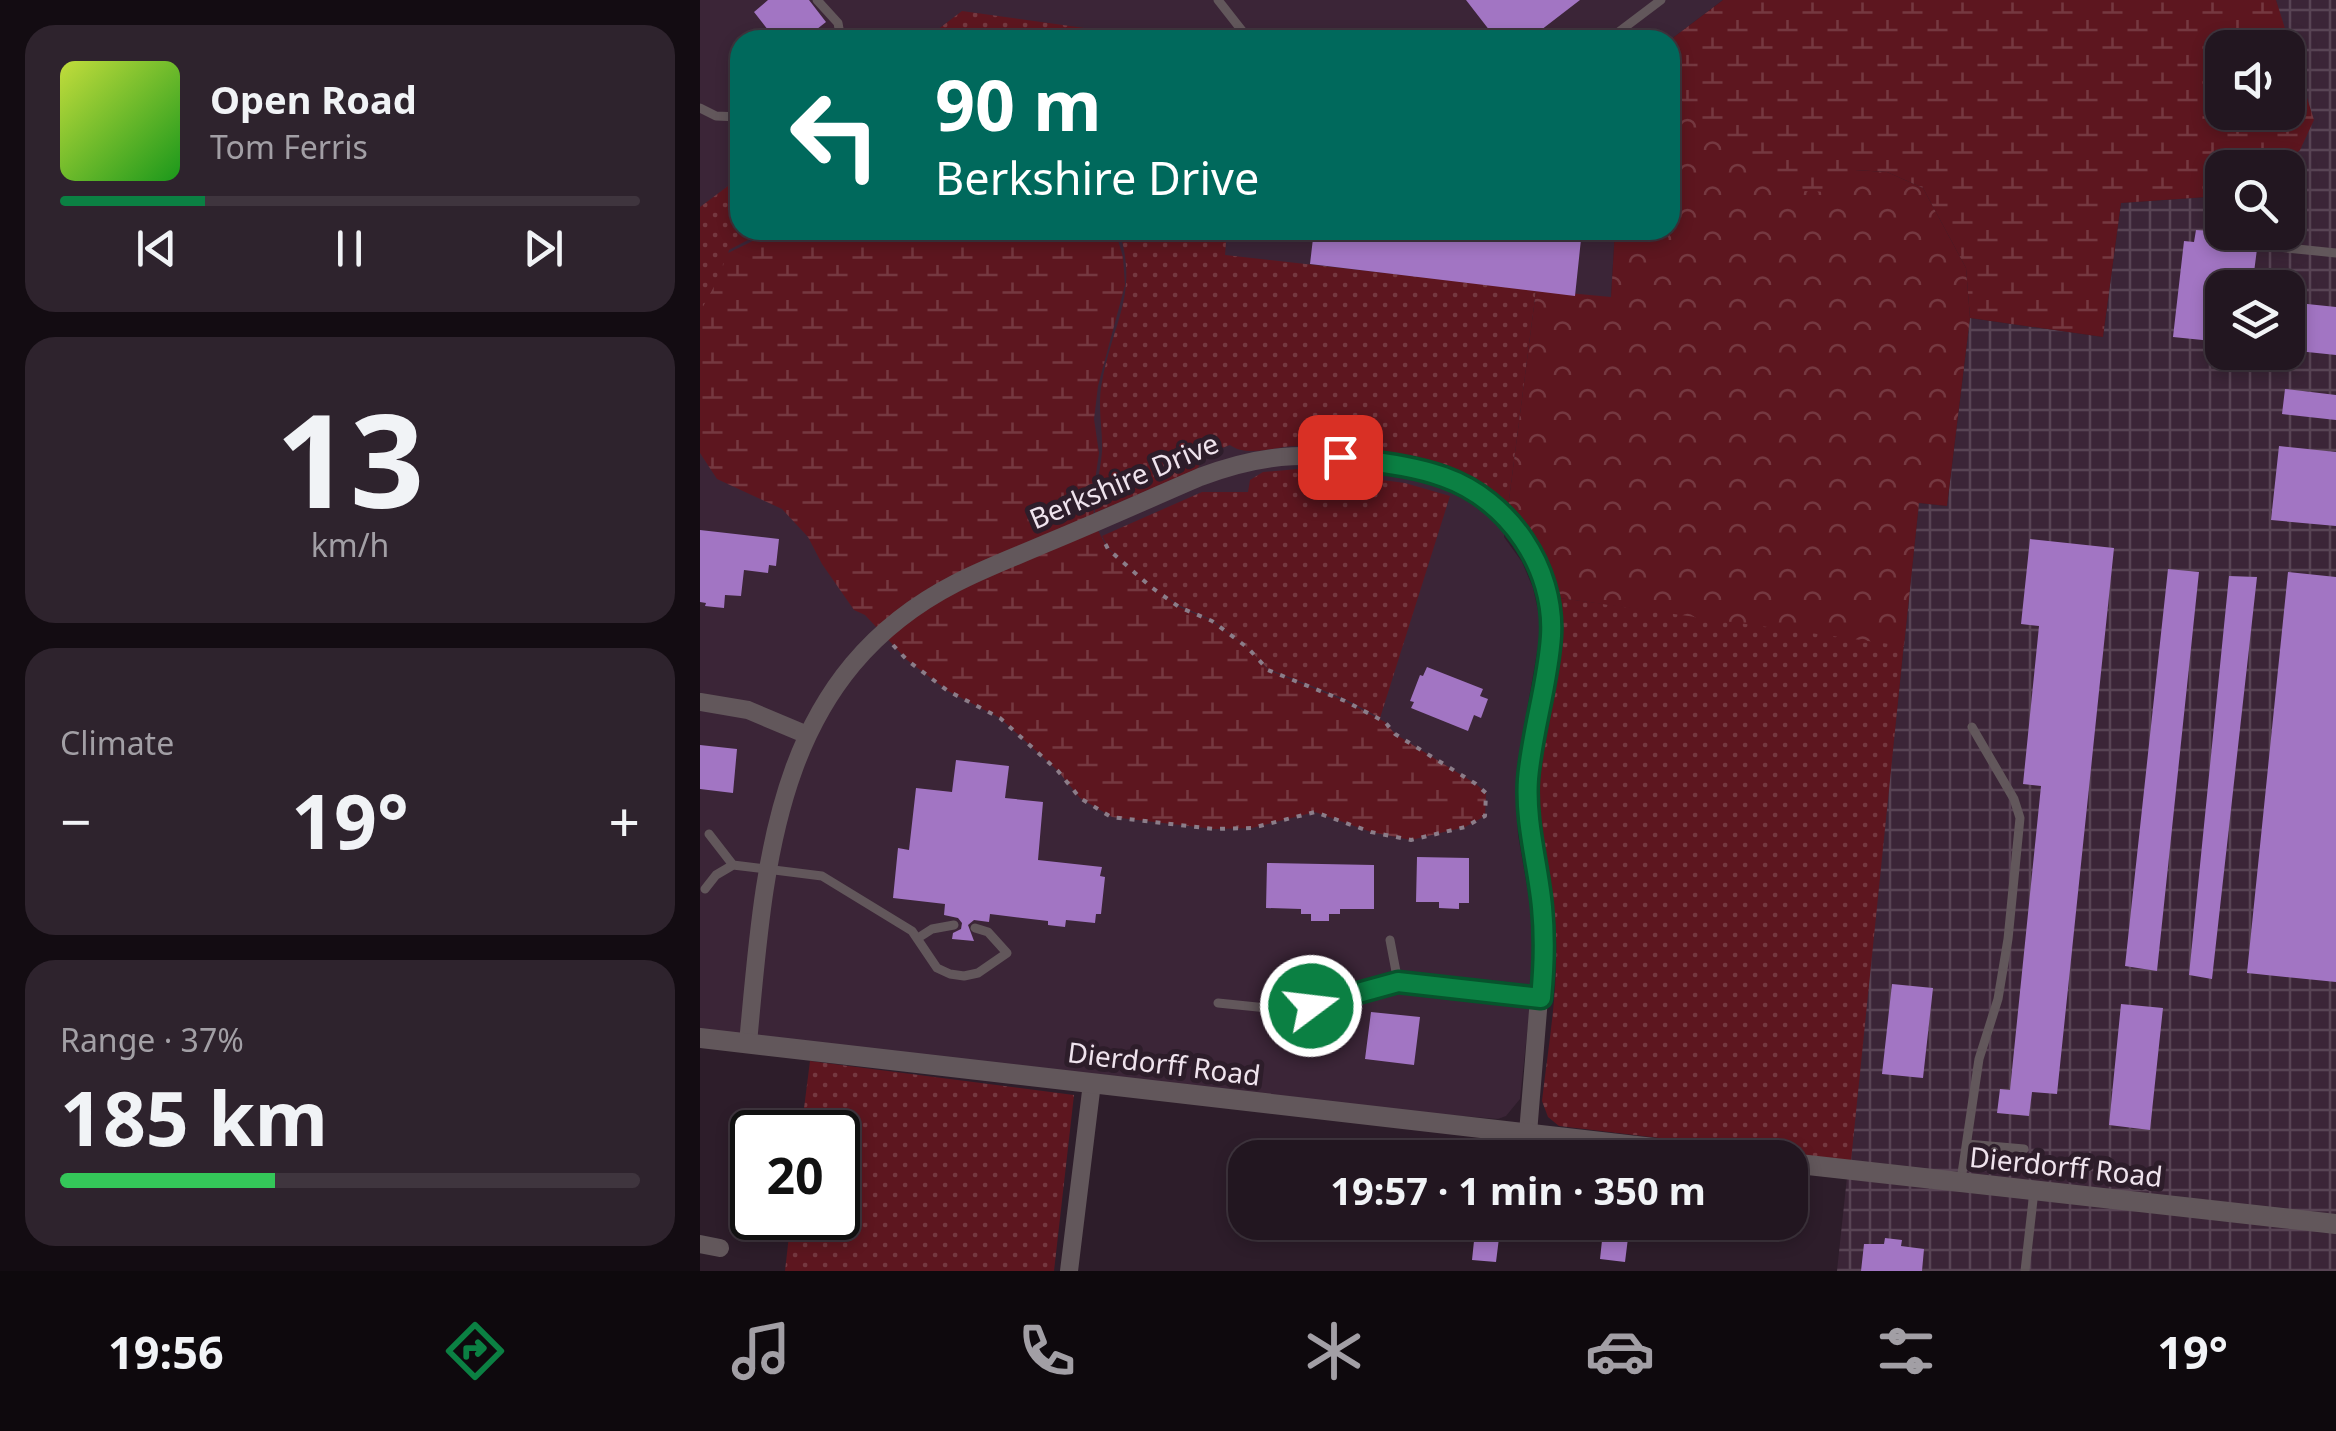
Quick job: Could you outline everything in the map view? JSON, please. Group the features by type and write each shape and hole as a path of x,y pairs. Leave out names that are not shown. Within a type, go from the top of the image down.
{"street":[{"name":"Berkshire Drive","path":"748,1044 766,869 787,788 806,734 843,674 883,634 955,583 1233,464 1286,454 1340,457 1445,477 1482,496 1507,519 1535,557 1550,600 1551,634 1534,738 1528,809 1542,906 1541,998 1528,1133"},
{"path":"700,702 748,710 806,734"},
{"name":"Dierdorff Road","path":"700,1038 1587,1140"},
{"path":"1069,1271 1092,1083"},
{"name":"Dierdorff Road","path":"1808,1165 2336,1224"},
{"path":"700,1244 720,1248"}],"lane":[{"path":"818,0 838,23 839,30"},
{"path":"1218,0 1242,30"},
{"path":"1621,30 1661,0"},
{"path":"700,108 716,116 730,117"},
{"path":"2305,250 2336,253"},
{"path":"1961,1183 1979,1059 1998,999 2008,938 2020,818 2014,799 1972,727"},
{"path":"709,834 733,865"},
{"path":"705,889 716,875 733,865 822,876 912,931 937,968 950,974 978,973 1007,953 988,932 975,928"},
{"path":"918,938 932,929 954,925"},
{"path":"1390,940 1398,982"},
{"path":"1218,1003 1288,1010 1398,982 1541,998"},
{"path":"1967,1144 2024,1148"},
{"path":"2025,1271 2034,1191"}],"path":[{"path":"883,634 907,660 948,691 1000,718 1058,771 1080,798 1112,816 1214,829 1252,828 1315,812 1371,832 1410,840 1464,827 1485,816 1486,794 1476,784 1410,744 1385,722 1268,670 1248,648 1212,621 1179,607 1123,564 1108,549 1094,524"}],"shaded area":[{"path":"700,0 1723,0 1680,32 730,30 730,240 1614,240 1611,298 1536,290 1504,537 1522,562 1539,615 1539,641 1516,794 1518,835 1534,926 1534,970 1520,1099 1506,1116 1498,1119 1412,1112 700,1030"},
{"path":"2276,0 2336,0 2336,1271 1837,1271 1919,503 1947,506 1970,318 2103,337 2121,203 2205,197 2205,250 2305,250 2305,150 2300,150 2298,130 2305,130 2305,30 2284,30"}],"green space":[{"path":"1723,0 2276,0 2286,30 2205,30 2205,130 2305,130 2305,92 2314,120 2300,150 2205,150 2205,197 2121,203 2103,337 1970,318 1966,268 1923,188 1887,172 1856,170 1834,192 1804,191 1739,153 1680,99 1680,32"},
{"path":"962,11 1099,30 937,30"},
{"path":"1680,96 1834,191 1855,170 1887,172 1923,188 1966,268 1970,318 1947,506 1919,503 1904,646 1559,598 1542,552 1508,507 1536,290 1611,297 1614,240 1680,240"},
{"path":"730,184 730,240 748,240 729,250 724,270 700,314 700,207"},
{"path":"755,240 1118,240 1125,285 1098,386 1094,419 1099,453 1093,494 1094,523 1108,549 1179,607 1212,621 1248,648 1268,670 1385,722 1395,734 1476,784 1486,793 1485,816 1465,827 1411,840 1371,832 1315,812 1252,828 1214,829 1112,817 1080,798 1058,771 1000,718 948,691 907,660 865,615 854,610 808,537 782,509 717,479 700,453 700,312 721,274 726,254"},
{"path":"1121,240 1226,240 1225,255 1536,290 1508,507 1466,476 1414,459 1334,448 1297,446 1245,451 1230,445 1207,454 1197,469 1095,513 1102,452 1101,391 1125,291"},
{"path":"1298,469 1405,483 1450,496 1380,718 1345,699 1268,669 1212,620 1180,606 1151,586 1109,549 1102,536 1202,492 1248,492 1250,480 1263,472"},
{"path":"1559,598 1904,643 1851,1161 1808,1156 1808,1140 1676,1140 1559,1126 1548,1117 1542,1101 1554,1000 1556,940 1539,795 1560,623"},
{"path":"810,1061 1074,1095 1054,1271 785,1271 789,1240 860,1240 860,1110 804,1110"}],"building":[{"path":"768,0 809,0 826,22 816,30 768,30 754,12"},
{"path":"1466,0 1580,0 1541,30 1489,30"},
{"path":"2196,230 2205,231 2205,250 2257,250 2254,270 2205,270 2205,340 2173,337 2184,241 2194,242"},
{"path":"1313,240 1581,240 1575,296 1310,264"},
{"path":"2305,304 2336,307 2336,355 2305,352"},
{"path":"2285,389 2336,395 2336,420 2282,414"},
{"path":"2279,446 2336,452 2336,526 2271,520"},
{"path":"700,530 779,539 776,566 769,565 768,573 744,570 741,596 725,595 724,608 705,606 700,602"},
{"path":"2030,539 2114,548 2057,1094 2032,1092 2029,1116 1997,1113 2000,1089 2010,1090 2041,786 2023,784 2039,626 2021,624"},
{"path":"2168,569 2199,572 2157,971 2125,966"},
{"path":"2288,572 2336,577 2336,982 2247,973"},
{"path":"2229,576 2257,577 2212,979 2189,975"},
{"path":"1427,667 1483,689 1480,696 1488,699 1481,718 1474,715 1468,731 1411,708 1420,675"},
{"path":"700,745 737,749 733,793 700,789"},
{"path":"956,760 1009,766 1005,798 1043,802 1038,860 1102,867 1100,876 1105,877 1101,914 1096,914 1095,923 1066,920 1065,927 1048,925 1048,921 990,914 989,922 974,920 968,925 974,941 952,939 962,923 944,915 945,904 893,898 898,848 909,850 916,788 952,792"},
{"path":"1417,857 1469,858 1469,903 1459,903 1459,909 1439,908 1439,902 1416,902"},
{"path":"1267,863 1374,865 1374,909 1340,909 1340,914 1329,914 1329,921 1311,921 1311,914 1301,914 1301,909 1266,908"},
{"path":"1892,984 1933,988 1923,1078 1882,1074"},
{"path":"2121,1004 2163,1008 2150,1130 2109,1125"},
{"path":"1371,1012 1420,1017 1414,1065 1365,1059"},
{"path":"1885,1238 1902,1240 1901,1246 1924,1249 1922,1271 1861,1271 1864,1244 1884,1244"},
{"path":"1474,1240 1499,1240 1496,1262 1472,1260"},
{"path":"1602,1240 1628,1240 1625,1262 1600,1259"}],"route":[{"path":"1311,1006 1398,982 1541,998 1544,968 1542,906 1530,838 1528,779 1551,634 1550,600 1535,557 1507,519 1482,496 1464,486 1412,468 1340,457"}]}
